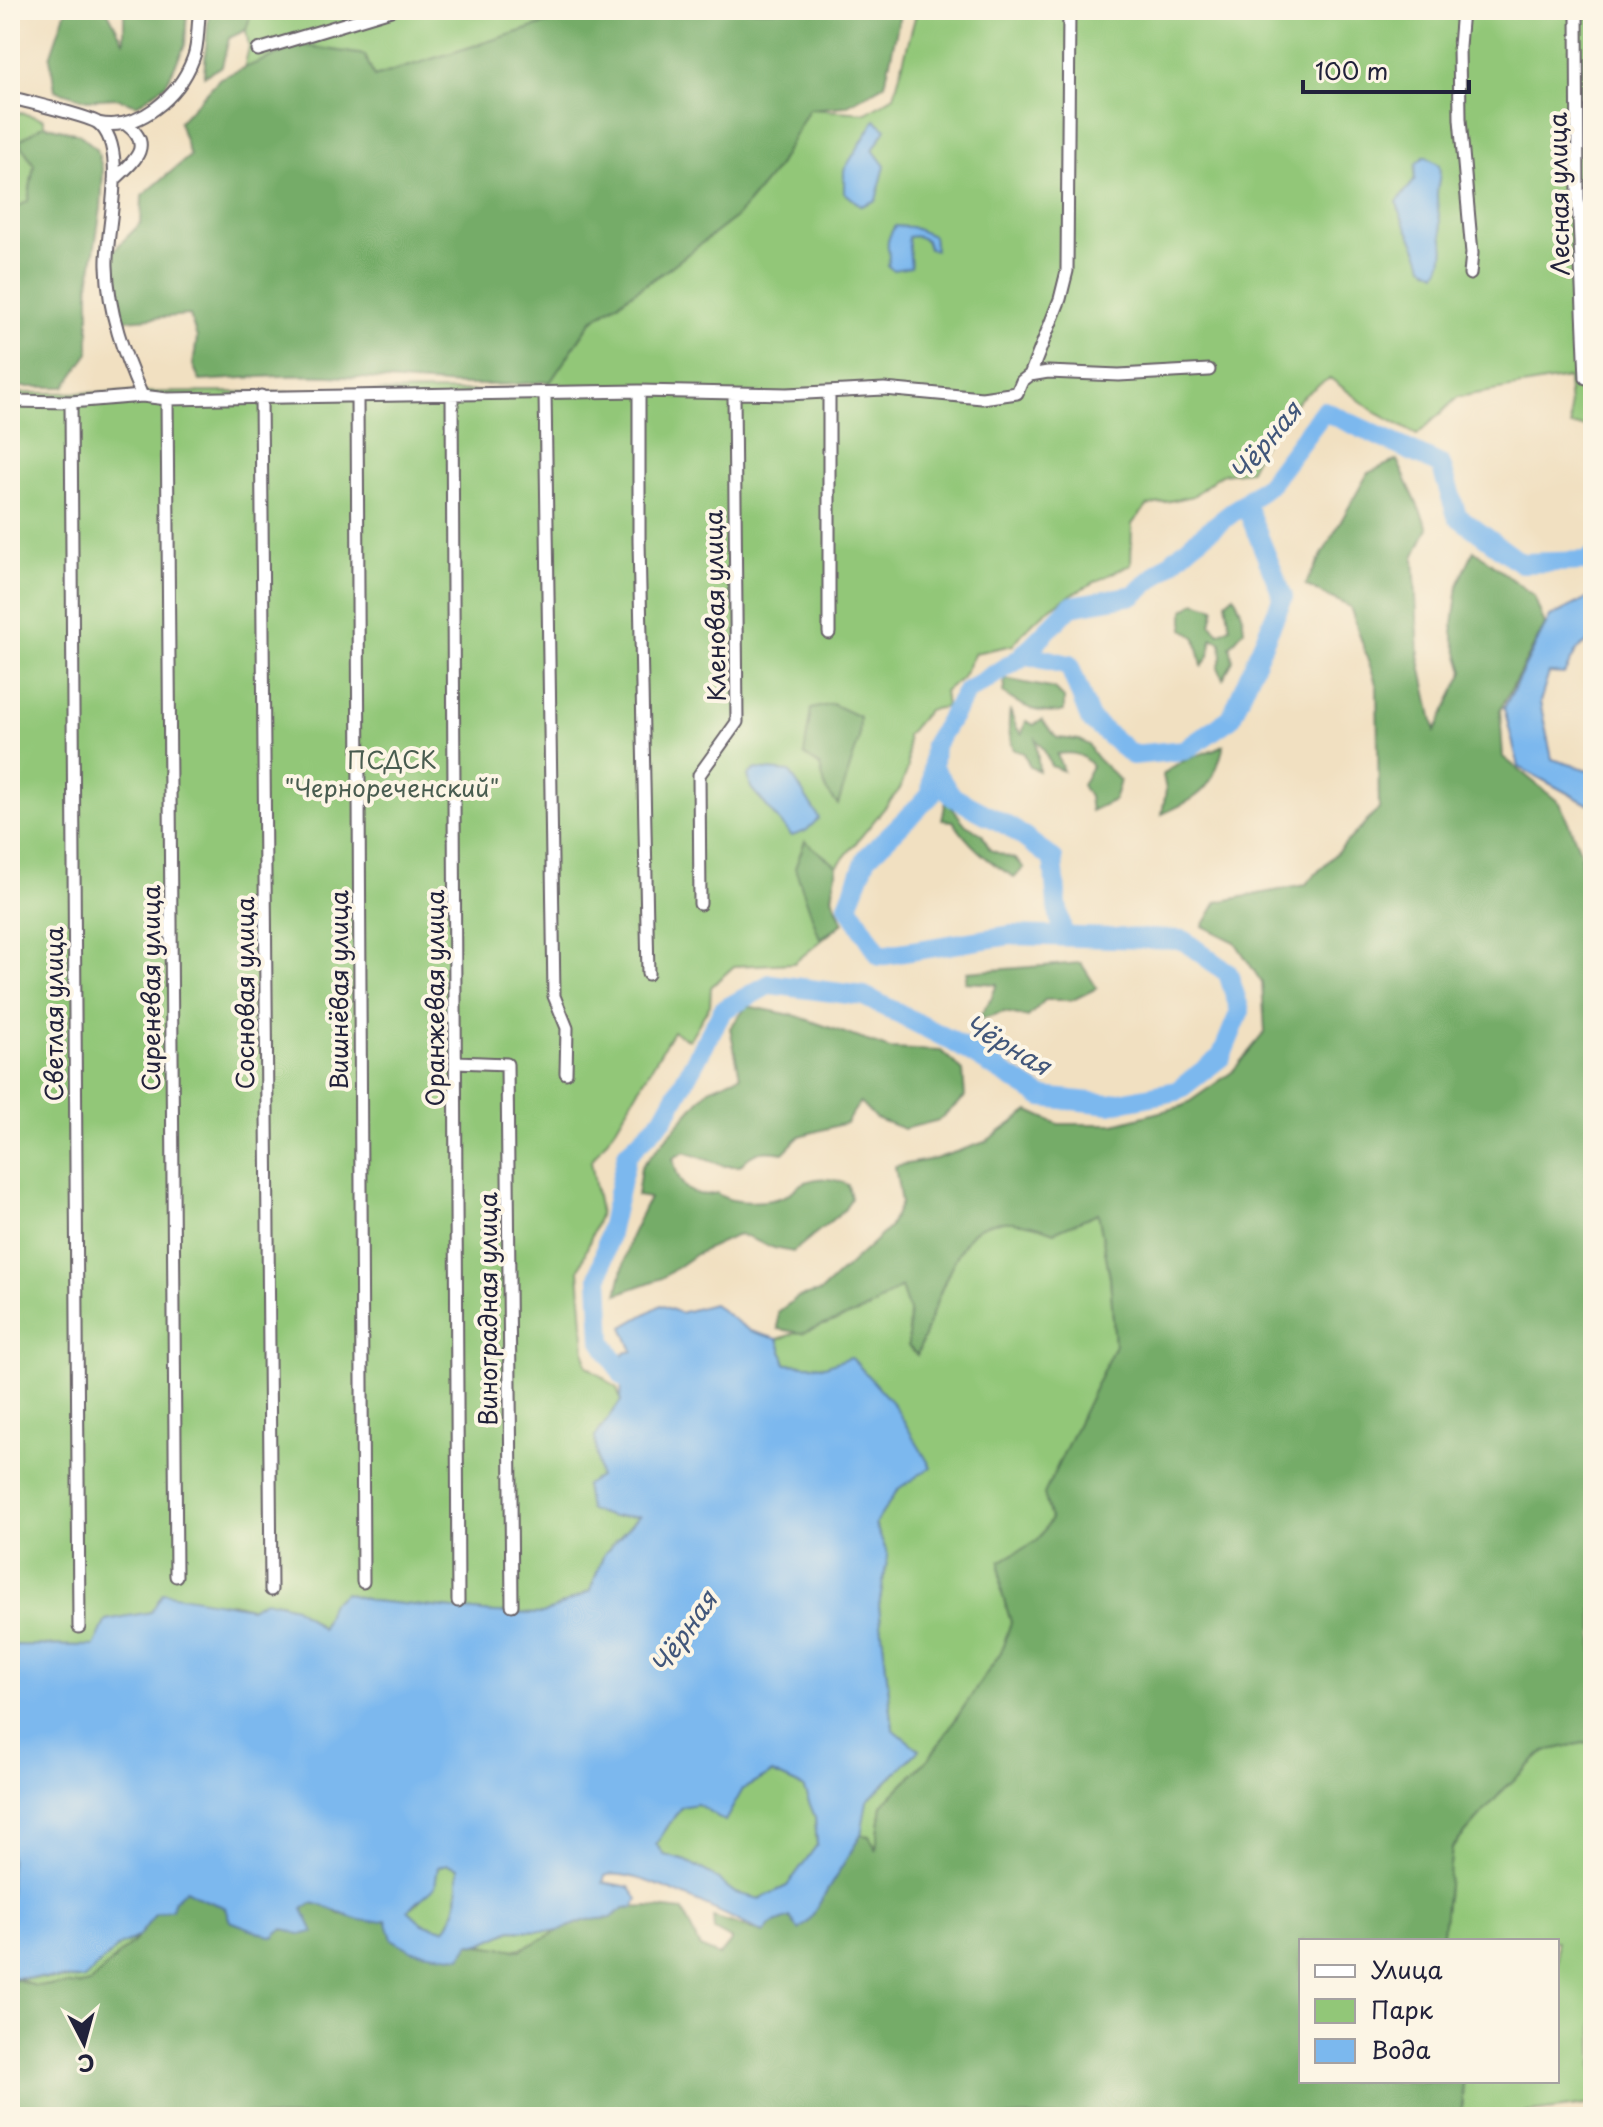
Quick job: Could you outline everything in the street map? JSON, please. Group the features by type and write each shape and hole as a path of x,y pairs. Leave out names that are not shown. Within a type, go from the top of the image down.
{"street":[{"path":"10,97 98,123 127,125 172,93 186,75 195,56 200,10"},
{"path":"258,50 391,10"},
{"path":"1030,375 1060,299 1067,271 1069,10"},
{"path":"1462,10 1460,119 1470,215 1470,274"},
{"name":"Лесная улица","path":"1577,10 1587,244 1586,378"},
{"path":"98,123 114,154 106,263 108,288 124,354 142,396"},
{"path":"114,180 133,162 140,150 138,133 127,125"},
{"path":"10,401 71,402 142,396 167,399 639,391 829,393 884,389 982,398 1017,393 1022,381 1030,375 1068,371 1119,375 1209,370"},
{"path":"639,391 648,974"},
{"path":"545,393 554,996 567,1028 566,1073"},
{"name":"Кленовая улица","path":"700,904 699,775 737,722 734,393"},
{"path":"829,393 829,633"},
{"name":"Оранжевая улица","path":"452,394 458,1601"},
{"name":"Сосновая улица","path":"261,396 271,1590"},
{"name":"Вишнёвая улица","path":"357,397 363,1582"},
{"name":"Сиреневая улица","path":"167,399 176,1576"},
{"name":"Светлая улица","path":"71,402 79,1627"},
{"name":"Виноградная улица","path":"456,1062 507,1064 512,1605"}],"green space":[{"path":"66,10 107,10 124,43 124,10 187,10 185,45 166,84 137,105 116,98 87,100 55,90 50,57"},
{"path":"209,10 252,10 246,30 229,38 222,66 204,76"},
{"path":"252,10 589,10 374,77 244,68 249,47 246,30"},
{"path":"589,10 901,10 885,84 846,106 809,109 776,169 737,216 668,269 592,320 551,381 468,385 297,376 200,381 193,365 197,338 190,315 125,320 115,305 111,253 141,223 142,196 190,156 179,122 220,78 300,45 365,55 374,77"},
{"name":"ПСДСК \"Чернореченский\"","path":"917,10 1593,10 1593,427 1571,426 1568,378 1458,397 1417,435 1375,412 1330,378 1303,396 1282,418 1264,442 1249,471 1221,474 1193,496 1147,506 1132,524 1131,564 1052,607 1013,645 975,653 961,679 944,691 946,707 928,710 907,735 908,768 900,789 837,866 832,897 843,923 794,963 734,966 711,987 710,1005 689,1040 673,1031 616,1128 591,1161 600,1213 579,1270 586,1365 617,1388 621,1401 595,1437 612,1517 640,1515 604,1554 590,1591 543,1614 494,1613 372,1601 345,1593 323,1629 298,1610 280,1603 271,1602 250,1608 232,1603 106,1620 95,1646 10,1645 10,393 543,391 592,321 668,269 737,216 776,169 809,109 866,113 894,96"},
{"path":"10,110 44,119 44,125 19,141 34,165 28,201 10,212"},
{"path":"44,125 79,134 97,149 103,172 101,208 89,284 89,353 65,387 10,387 10,212 28,201 34,165 19,141"},
{"path":"1397,460 1428,528 1414,557 1419,655 1435,731 1464,672 1452,633 1458,585 1474,550 1534,596 1545,625 1500,710 1503,757 1560,803 1580,850 1583,884 1593,889 1593,1741 1545,1751 1504,1789 1452,1848 1442,1939 1299,1939 1299,2083 1463,2083 1461,2117 10,2117 10,1977 35,1986 89,1984 139,1936 155,1914 186,1890 225,1907 230,1921 273,1936 286,1929 301,1934 303,1909 312,1903 327,1906 339,1914 386,1920 469,1944 520,1950 586,1920 610,1918 624,1908 683,1911 700,1948 719,1956 732,1940 714,1930 713,1917 764,1933 770,1925 790,1917 799,1929 808,1922 861,1835 869,1836 876,1849 882,1805 930,1757 1001,1652 1011,1622 1002,1593 1000,1562 1038,1540 1051,1519 1044,1494 1115,1345 1110,1277 1098,1213 1054,1232 1003,1222 975,1231 958,1253 950,1270 917,1355 908,1346 909,1311 901,1287 868,1309 802,1333 778,1329 778,1312 798,1297 820,1292 889,1228 901,1203 895,1166 935,1159 985,1142 1029,1111 1058,1124 1114,1124 1183,1106 1232,1072 1265,1032 1262,983 1235,942 1203,926 1217,902 1305,885 1379,809 1377,687 1350,607 1305,585 1368,473"},
{"path":"1234,595 1242,613 1244,630 1230,646 1233,661 1223,679 1218,667 1222,657 1221,642 1212,638 1209,656 1202,666 1196,638 1184,629 1184,610 1196,602 1215,608 1211,624 1219,633 1230,627 1226,602"},
{"path":"1005,679 1055,689 1064,698 1064,711 1040,711 1016,702 1003,693"},
{"path":"832,704 860,717 859,739 838,805 826,790 820,766 804,755 811,709"},
{"path":"1010,710 1022,734 1026,721 1034,725 1042,720 1057,738 1080,740 1089,745 1120,781 1114,800 1091,811 1089,797 1082,785 1092,766 1072,753 1057,754 1063,771 1051,766 1036,739 1039,771 1030,767 1024,753 1014,750 1012,745"},
{"path":"1224,745 1215,772 1204,789 1187,802 1162,814 1166,790 1163,775 1183,761"},
{"path":"946,800 966,825 982,834 990,850 1015,859 1024,868 1014,877 980,853 953,821 942,820"},
{"path":"805,841 837,866 832,897 843,923 820,939 795,868"},
{"path":"1081,963 1097,988 1073,1000 1045,1000 1028,1017 1004,1012 977,1020 997,984 965,982 967,972"},
{"path":"747,1006 797,1016 890,1049 941,1051 963,1071 965,1097 939,1120 904,1129 875,1118 860,1102 846,1123 800,1136 783,1153 754,1154 740,1166 725,1166 685,1152 673,1158 682,1183 699,1194 717,1193 731,1200 750,1202 769,1200 787,1195 806,1182 824,1179 848,1185 851,1198 845,1209 793,1252 739,1234 696,1254 662,1278 617,1294 630,1238 649,1198 637,1196 641,1167 709,1089 740,1076 730,1028"},
{"path":"1098,1212 1110,1277 1115,1346 1045,1493 1051,1519 1038,1540 1000,1562 1002,1593 1011,1622 1001,1652 930,1757 882,1805 876,1850 869,1836 861,1835 866,1802 919,1750 893,1729 879,1606 888,1555 875,1524 898,1489 825,1366 786,1364 778,1339 868,1309 901,1287 909,1311 908,1346 917,1355 950,1270 958,1253 975,1231 1003,1222 1054,1232"},
{"path":"1593,1741 1593,2104 1492,2117 1461,2117 1463,2083 1559,2083 1559,1939 1442,1939 1452,1848 1504,1789 1545,1751"},
{"path":"772,1773 803,1787 815,1817 817,1845 787,1886 759,1899 735,1893 709,1873 686,1861 664,1855 656,1844 681,1807 743,1789"},
{"path":"447,1864 458,1868 458,1892 456,1907 445,1929 423,1924 407,1910 418,1903 438,1867"},
{"path":"511,1930 558,1931 521,1948 504,1949 481,1944"},
{"path":"139,1936 89,1984 35,1986 17,1978 84,1979 119,1946"}],"water":[{"path":"875,120 886,129 873,150 885,166 876,200 861,206 844,192 844,170"},
{"path":"1425,156 1440,169 1437,197 1444,245 1437,273 1423,266 1397,202 1414,181 1416,164"},
{"path":"895,226 911,227 933,236 935,250 929,249 926,240 917,236 908,237 911,267 893,270 888,266 888,244"},
{"path":"1593,595 1593,638 1577,650 1564,674 1549,673 1540,702 1552,759 1588,770 1593,768 1593,807 1519,767 1504,708 1550,617"},
{"path":"756,769 790,772 819,818 806,831 792,836 751,788 748,775"},
{"path":"713,1304 750,1331 778,1339 786,1364 825,1366 851,1357 894,1405 931,1467 898,1489 875,1524 888,1555 879,1606 893,1729 919,1750 867,1801 861,1835 808,1922 799,1930 790,1917 770,1925 764,1933 708,1906 637,1878 605,1876 603,1882 629,1887 638,1899 634,1907 624,1908 610,1918 586,1920 558,1931 511,1930 481,1944 470,1944 461,1957 413,1951 392,1939 386,1920 364,1921 312,1903 303,1909 314,1932 303,1934 284,1929 273,1937 230,1921 225,1907 186,1890 174,1900 172,1909 155,1914 139,1936 119,1946 84,1979 10,1977 10,1645 94,1646 106,1620 151,1612 163,1593 250,1608 265,1600 295,1607 322,1629 330,1604 345,1593 372,1601 494,1613 543,1614 590,1591 604,1554 639,1516 612,1517 589,1510 585,1485 599,1477 595,1437 621,1401 623,1353 633,1351 623,1327 661,1305 680,1313","holes":["772,1773 803,1787 815,1817 817,1845 787,1886 760,1899 735,1893 709,1873 686,1861 664,1855 656,1844 681,1807 697,1804 725,1821 743,1789","447,1864 458,1868 458,1893 456,1908 445,1929 423,1924 408,1910 435,1887 438,1867"]}],"waterway":[{"name":"Чёрная","path":"642,1394 623,1375 602,1341 599,1278 627,1154 664,1118 723,1010 770,984 864,996 952,1041 1042,1097 1110,1104 1177,1091 1221,1057 1240,1011 1228,973 1183,940 1011,935 880,956 848,905 867,857 931,795 934,745 966,692 1019,659 1071,606 1134,595 1193,543 1269,484 1324,411 1441,465 1457,516 1521,563 1589,561 1593,556"},
{"path":"1023,654 1069,665 1090,719 1132,755 1185,750 1231,718 1283,597 1245,503"},
{"path":"933,769 953,797 1010,827 1053,859 1063,936"}]}
